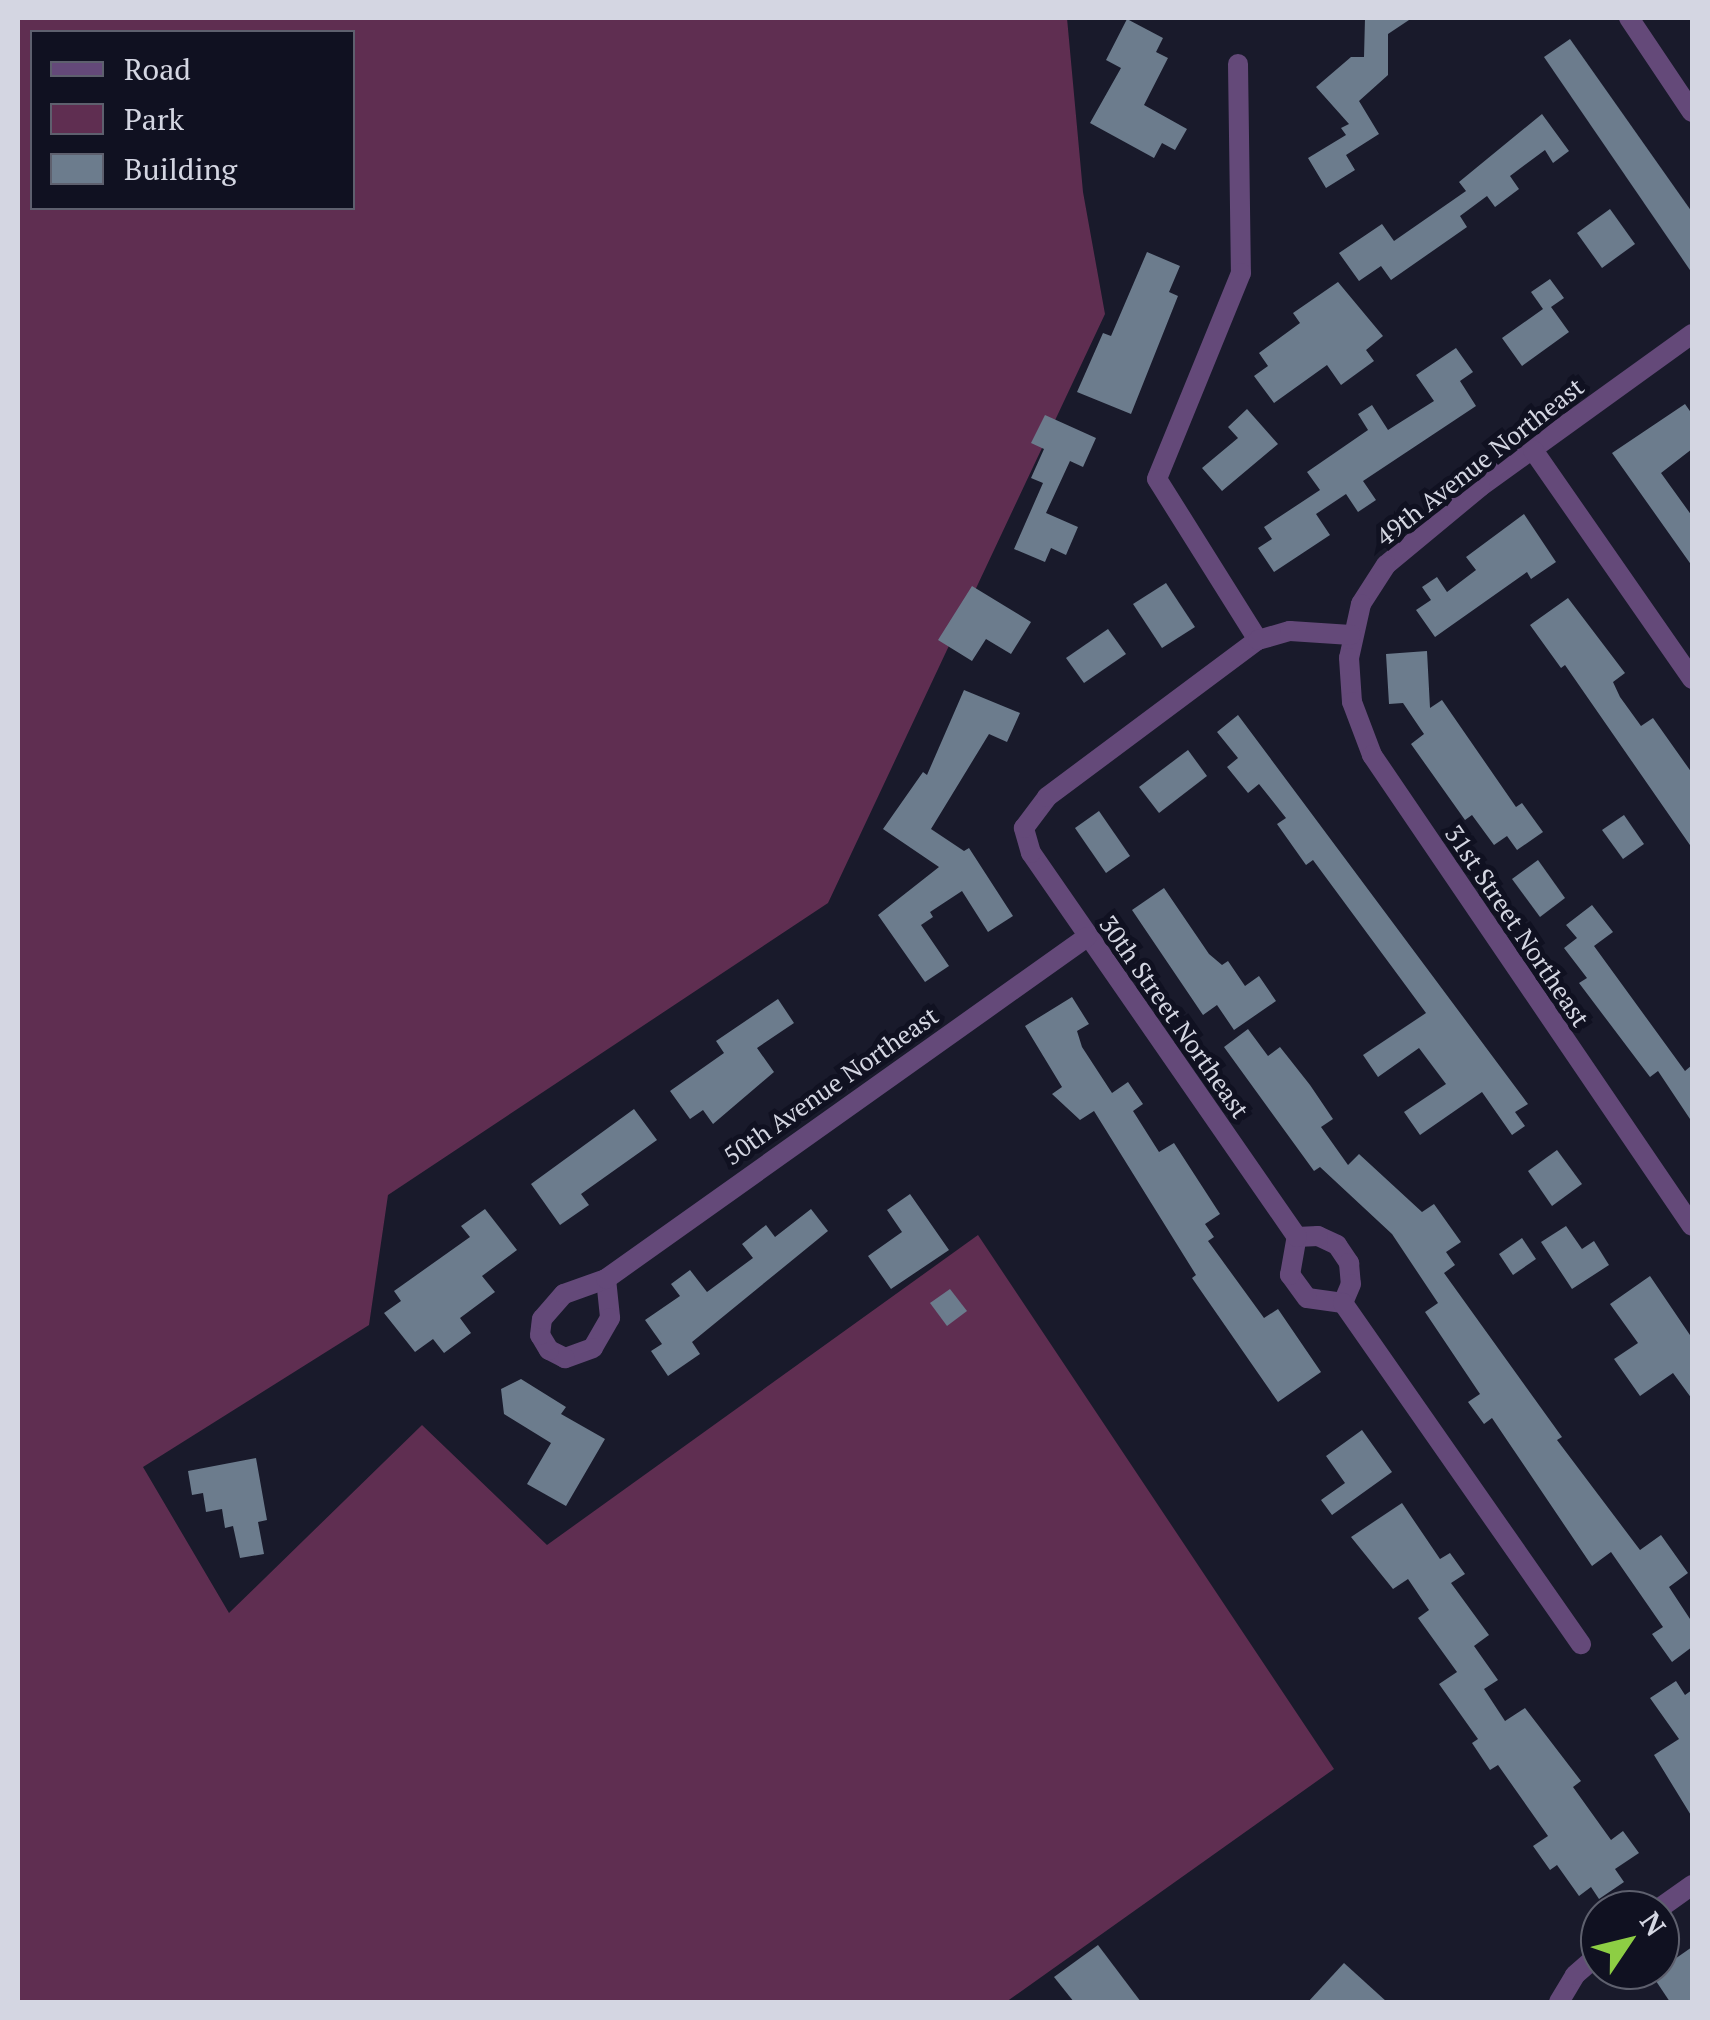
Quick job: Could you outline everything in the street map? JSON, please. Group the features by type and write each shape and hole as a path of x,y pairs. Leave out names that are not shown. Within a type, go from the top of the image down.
{"street":[{"path":"1629,18 1692,112"},
{"path":"1238,64 1241,273 1157,479 1258,640 1290,631 1351,636"},
{"name":"49th Avenue Northeast","path":"1351,636 1361,604 1386,565 1533,450 1692,334"},
{"path":"1533,450 1692,679"},
{"name":"31st Street Northeast","path":"1351,636 1352,702 1372,755 1692,1226"},
{"name":"30th Street Northeast","path":"1258,640 1046,797 1026,820 1031,854 1297,1237"},
{"name":"50th Avenue Northeast","path":"606,1280 1087,936"},
{"path":"1297,1237 1328,1240 1344,1254 1351,1284 1343,1303 1315,1302 1294,1284 1289,1255 1297,1237"},
{"path":"1343,1303 1581,1644"},
{"path":"1559,2002 1580,1970"}],"green space":[{"path":"18,18 1067,18 1083,192 1105,314 828,903 388,1195 369,1325 143,1467 229,1613 422,1425 547,1545 978,1235 1334,1769 1006,2002 18,2002"}],"building":[{"path":"1365,18 1412,18 1388,34 1388,75 1359,101 1379,134 1346,155 1355,170 1326,188 1308,158 1346,135 1341,128 1349,124 1316,87 1351,57 1364,57"},
{"path":"1127,19 1163,38 1156,52 1168,58 1144,105 1187,129 1175,150 1162,143 1154,158 1090,123 1121,68 1106,60"},
{"path":"1570,39 1692,212 1692,273 1544,57"},
{"path":"1542,114 1569,151 1553,163 1545,150 1510,176 1519,189 1495,207 1487,196 1460,216 1467,227 1391,280 1381,266 1359,281 1339,253 1382,224 1394,241 1466,191 1459,182"},
{"path":"1610,209 1635,244 1602,268 1577,233"},
{"path":"1147,252 1180,266 1169,292 1178,296 1131,414 1077,392 1103,333 1111,336"},
{"path":"1550,279 1564,298 1551,307 1569,332 1522,366 1502,338 1543,309 1531,292"},
{"path":"1338,282 1383,336 1366,350 1374,361 1341,385 1327,365 1274,403 1254,376 1268,366 1259,353 1300,323 1293,313"},
{"path":"1456,348 1473,372 1460,381 1476,406 1363,481 1376,500 1358,512 1346,494 1316,514 1330,535 1274,572 1258,548 1272,539 1264,527 1320,490 1307,472 1368,430 1358,414 1372,405 1388,430 1434,401 1416,375"},
{"path":"1685,404 1692,414 1692,449 1661,473 1692,516 1692,566 1612,453"},
{"path":"1247,409 1278,444 1222,491 1202,468 1238,438 1228,427"},
{"path":"1045,415 1096,438 1083,467 1070,461 1046,513 1078,527 1066,555 1051,548 1045,562 1014,549 1043,483 1031,478 1044,449 1031,443"},
{"path":"1524,514 1556,562 1531,579 1527,572 1435,637 1416,610 1431,600 1422,587 1437,577 1447,592 1476,570 1466,557"},
{"path":"1166,583 1195,627 1162,648 1133,604"},
{"path":"972,586 1031,622 1011,654 986,639 972,661 938,640"},
{"path":"1568,598 1625,673 1613,682 1620,697 1641,726 1653,718 1692,773 1692,848 1565,665 1561,668 1530,625"},
{"path":"1108,629 1126,654 1084,683 1066,658"},
{"path":"1427,651 1430,708 1442,700 1516,807 1522,803 1543,832 1517,850 1507,836 1494,845 1472,815 1465,820 1411,744 1424,734 1403,703 1389,704 1386,654"},
{"path":"964,690 1020,713 1007,742 989,734 931,829 964,851 969,848 1013,916 988,932 962,891 930,912 933,917 921,925 949,966 925,982 878,915 939,867 883,829 923,772 927,775"},
{"path":"1238,715 1528,1104 1515,1112 1525,1126 1512,1135 1482,1092 1420,1135 1404,1112 1446,1084 1419,1048 1378,1077 1363,1055 1426,1013 1313,860 1306,865 1277,824 1286,818 1259,784 1248,793 1227,767 1238,758 1217,732"},
{"path":"1188,750 1207,776 1159,813 1139,787"},
{"path":"1099,811 1130,856 1106,873 1075,828"},
{"path":"1624,815 1644,844 1623,859 1602,830"},
{"path":"1538,860 1565,898 1540,917 1512,879"},
{"path":"1164,888 1209,954 1222,965 1228,961 1245,986 1259,976 1276,1001 1234,1030 1217,1005 1203,1015 1132,910"},
{"path":"1592,905 1613,932 1594,946 1685,1071 1692,1065 1692,1122 1658,1071 1650,1077 1579,983 1587,978 1564,948 1577,938 1566,925"},
{"path":"1072,997 1089,1024 1077,1031 1082,1047 1112,1093 1128,1082 1143,1104 1133,1111 1159,1152 1174,1143 1220,1214 1205,1224 1214,1237 1208,1241 1264,1318 1278,1309 1321,1372 1278,1402 1192,1278 1196,1275 1094,1111 1080,1120 1052,1094 1062,1087 1025,1026"},
{"path":"778,999 794,1023 757,1048 774,1072 713,1124 703,1110 690,1119 670,1091 724,1053 716,1041"},
{"path":"1248,1029 1268,1056 1280,1047 1310,1085 1333,1119 1321,1127 1348,1165 1359,1154 1422,1212 1434,1204 1461,1242 1446,1252 1455,1265 1444,1273 1562,1437 1557,1440 1640,1550 1661,1535 1688,1573 1669,1587 1692,1622 1692,1647 1672,1662 1652,1634 1663,1627 1611,1552 1592,1566 1492,1418 1484,1424 1468,1402 1480,1394 1425,1312 1438,1303 1392,1234 1320,1167 1314,1171 1224,1047"},
{"path":"634,1109 657,1140 581,1194 589,1205 560,1225 531,1184"},
{"path":"1557,1150 1582,1184 1552,1206 1528,1171"},
{"path":"910,1194 949,1250 891,1289 868,1256 902,1232 887,1210"},
{"path":"485,1209 517,1250 482,1276 495,1292 460,1318 471,1333 444,1353 433,1339 415,1352 384,1313 401,1301 394,1291 470,1237 461,1226"},
{"path":"811,1209 828,1231 692,1342 700,1354 668,1376 651,1351 662,1344 645,1320 680,1296 671,1284 690,1270 707,1292 753,1258 742,1244 766,1225 775,1237"},
{"path":"1566,1226 1582,1249 1594,1241 1609,1265 1572,1289 1541,1242"},
{"path":"1522,1238 1536,1259 1513,1275 1499,1254"},
{"path":"1650,1276 1692,1338 1692,1399 1673,1373 1640,1396 1614,1359 1638,1343 1610,1304"},
{"path":"950,1289 967,1311 947,1326 930,1303"},
{"path":"521,1379 566,1407 561,1414 605,1439 566,1506 527,1484 551,1443 504,1414 501,1389"},
{"path":"1362,1430 1392,1472 1332,1515 1321,1500 1345,1483 1326,1456"},
{"path":"256,1458 267,1520 258,1522 264,1554 240,1558 233,1526 225,1528 222,1509 206,1512 203,1493 192,1495 188,1471"},
{"path":"1402,1503 1440,1559 1450,1553 1465,1574 1451,1583 1489,1635 1474,1646 1498,1680 1484,1689 1505,1721 1525,1708 1581,1781 1573,1787 1611,1840 1623,1831 1639,1853 1615,1869 1624,1882 1612,1890 1580,1890 1579,1896 1557,1865 1550,1870 1533,1846 1548,1836 1498,1765 1490,1770 1472,1743 1478,1739 1439,1684 1457,1672 1418,1618 1429,1610 1408,1579 1393,1589 1351,1537"},
{"path":"1676,1681 1685,1695 1692,1690 1692,1817 1654,1755 1679,1739 1650,1698"},
{"path":"1098,1945 1141,2002 1074,2002 1054,1977"},
{"path":"1692,1947 1692,2002 1670,2002 1662,1990 1680,1990 1680,1955"},
{"path":"1344,1963 1387,2002 1308,2002"}]}
